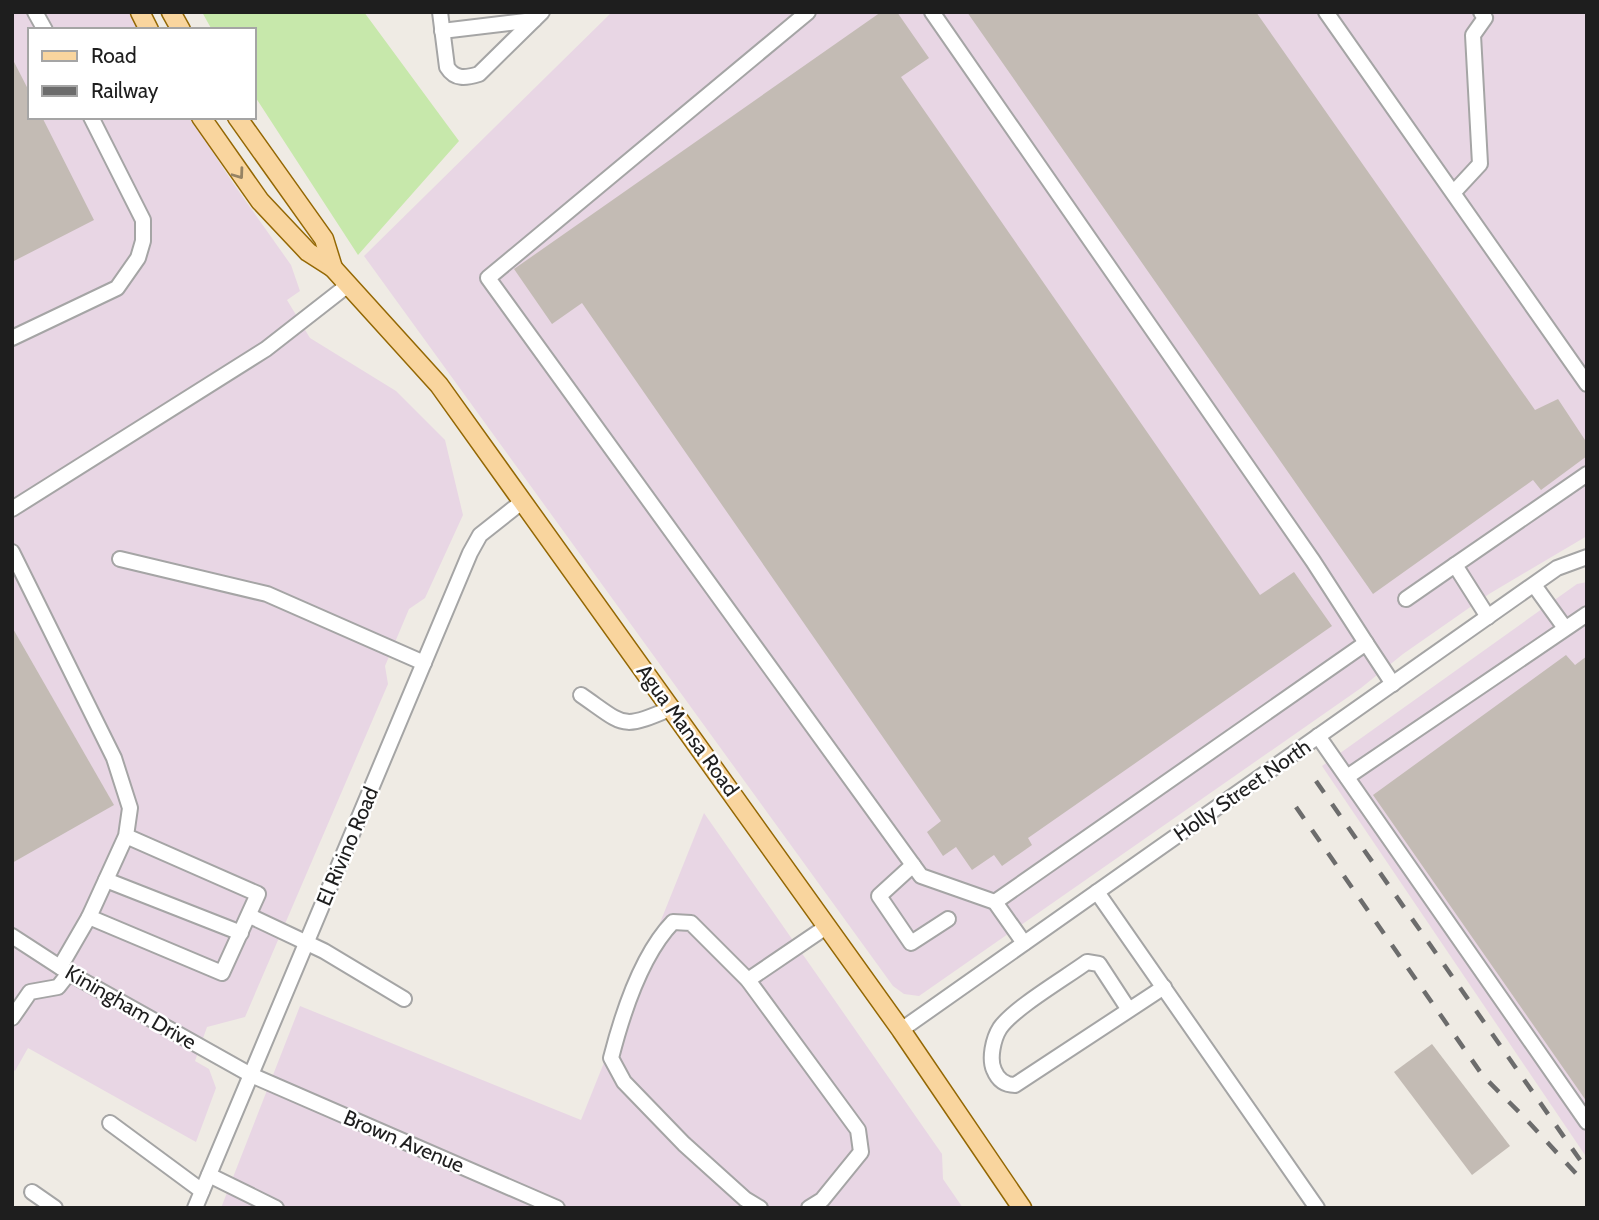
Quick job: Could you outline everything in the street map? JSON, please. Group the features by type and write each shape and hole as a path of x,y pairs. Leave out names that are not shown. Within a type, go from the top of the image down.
{"main road":[{"path":"140,12 148,28"},
{"path":"171,12 180,28"},
{"name":"Agua Mansa Road","path":"202,119 260,201 308,252 333,268 439,385 901,1030 1021,1208"},
{"name":"Agua Mansa Road","path":"238,119 324,239 333,268"}],"street":[{"path":"35,12 44,28"},
{"path":"440,12 447,67 452,74 466,78 479,74 538,16"},
{"path":"808,12 488,278 921,876 995,902 1024,943"},
{"path":"932,12 1305,550 1393,684"},
{"path":"1326,12 1587,384"},
{"path":"1454,192 1480,164 1473,35 1485,18 1481,12"},
{"path":"442,31 538,16"},
{"path":"12,338 117,288 138,258 143,241 144,220 92,119"},
{"path":"12,509 266,349 348,285"},
{"path":"1406,599 1587,474"},
{"name":"El Rivino Road","path":"195,1208 470,553 480,535 523,501"},
{"path":"12,552 114,758 130,808 126,836 58,987 30,992 12,1018"},
{"name":"Holly Street North","path":"901,1030 1557,568 1587,557"},
{"path":"120,559 267,594 424,663"},
{"path":"1455,565 1488,617"},
{"path":"1534,585 1565,628"},
{"path":"1347,777 1587,614"},
{"path":"995,902 1366,643"},
{"path":"581,695 622,723 636,723 672,708"},
{"path":"1318,736 1587,1122"},
{"path":"89,917 222,974 250,916 258,894 126,836"},
{"path":"913,865 879,897 911,943 948,919"},
{"path":"106,880 242,933"},
{"path":"1097,892 1317,1208"},
{"path":"250,916 347,963 404,999"},
{"path":"760,1208 745,1199 684,1144 625,1082 611,1058 620,1024 634,989 660,934 673,922 691,923 748,980 858,1130 861,1152 822,1200 808,1208"},
{"path":"748,980 826,927"},
{"name":"Kiningham Drive","path":"12,936 64,970 251,1075"},
{"path":"1129,1010 1099,964 1087,962 1010,1017 999,1030 992,1058 995,1074 1002,1082 1015,1085 1164,987"},
{"name":"Brown Avenue","path":"251,1075 557,1208"},
{"path":"110,1123 202,1191"},
{"path":"209,1175 276,1208"},
{"path":"32,1192 55,1208"}],"shaded area":[{"path":"12,12 129,12 137,28 28,28 28,119 191,119 291,265 300,291 287,300 310,338 396,391 445,440 463,515 425,598 409,609 385,666 388,684 245,1017 207,1027 195,1061 209,1069 216,1088 196,1142 28,1048 15,1071 12,1069"},
{"path":"612,12 1587,12 1587,536 1489,594 1403,654 1361,688 919,996 904,994 893,986 364,256"},
{"path":"1587,582 1587,1158 1322,766 1577,584"},
{"path":"704,813 942,1154 943,1179 963,1208 221,1208 300,1006 581,1120"}],"green space":[{"path":"202,12 364,12 459,141 358,255 256,98 256,28 211,28"}],"building":[{"path":"881,12 897,12 929,58 901,77 1260,595 1294,572 1332,626 1028,838 1032,845 1002,866 994,855 972,870 956,847 943,856 927,832 941,821 582,303 552,324 514,269"},
{"path":"967,12 1256,12 1535,410 1558,399 1587,443 1587,456 1541,490 1533,480 1373,594"},
{"path":"12,58 28,89 28,119 43,119 94,220 12,262"},
{"path":"12,627 114,805 12,863"},
{"path":"1566,655 1575,665 1587,656 1587,1102 1373,795"},
{"path":"1432,1044 1510,1146 1472,1175 1394,1072"}],"railway":[{"path":"1316,781 1587,1170"},
{"path":"1296,807 1483,1076 1582,1180"}]}
